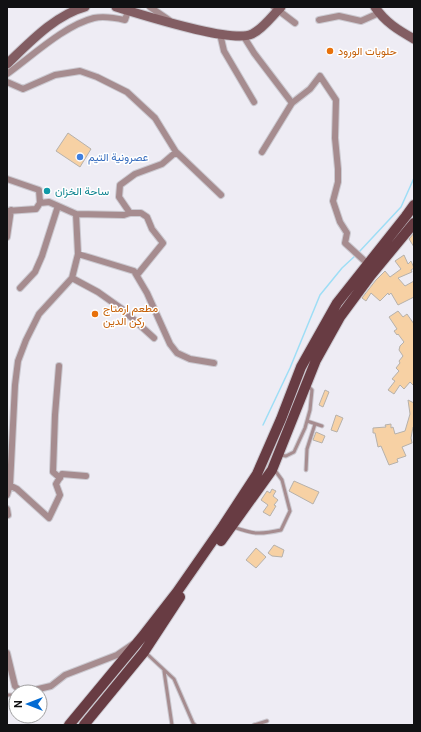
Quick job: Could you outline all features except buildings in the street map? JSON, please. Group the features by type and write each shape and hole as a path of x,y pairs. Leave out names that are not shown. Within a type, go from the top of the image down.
{"main road":[{"path":"69,725 177,592 257,474 281,419 301,367 337,303 414,204"},
{"path":"84,725 144,652 179,598 232,526 272,468 316,360 340,317 371,275 414,223"}],"street":[{"path":"7,64 30,42 61,17 85,7"},
{"path":"116,7 173,23 232,37 244,37 253,34 261,28 277,8 294,23"},
{"path":"150,7 173,23"},
{"path":"7,74 75,26 95,18 125,20 128,10"},
{"path":"319,20 339,16 361,21 377,10 398,30 414,39"},
{"path":"220,34 224,51 254,102"},
{"path":"244,37 254,53 292,103"},
{"path":"7,82 23,89 55,75 80,71 97,77 127,92 155,118 176,152 221,195"},
{"path":"262,152 292,103 310,89 320,76 336,100 335,138 338,182 333,201 340,222 347,233 345,243 368,264"},
{"path":"130,213 119,197 120,185 135,174 162,164 176,152"},
{"path":"7,179 39,190 40,203 36,209 9,210 7,236"},
{"path":"40,203 48,202 76,214 124,215 130,213 141,213 147,217 152,229 163,243 137,275"},
{"path":"20,288 35,272 42,256 58,206"},
{"path":"7,495 18,361 26,340 39,314 72,278 78,254 76,214"},
{"path":"78,254 134,271 147,293 170,344 177,353 190,359 214,363"},
{"path":"72,278 98,292 122,309 154,338"},
{"path":"59,366 55,415 53,472 60,478"},
{"path":"8,485 17,489 48,518 60,496 56,484 62,474 86,476"},
{"path":"7,509 7,515"},
{"path":"48,687 65,675 117,655 142,637"},
{"path":"7,653 15,684"}],"lane":[{"path":"278,455 286,456 294,452 307,421 310,410 312,390 306,384"},
{"path":"307,421 322,426"},
{"path":"306,470 307,449 315,424"},
{"path":"232,526 250,532 263,534 281,530 290,511 282,480 272,468"},
{"path":"144,652 174,679 195,725"},
{"path":"164,671 172,725"},
{"path":"254,725 267,721"}],"waterway":[{"path":"359,252 401,207 414,178"},
{"path":"263,425 290,368 320,295 342,268 356,255"}],"place":[{"name":"حلويات الورود","path":"330,51"},
{"name":"عصرونية التيم","path":"80,157"},
{"name":"ساحة الخزان","path":"47,191"},
{"name":"مطعم ارمتاج ركن الدين","path":"95,314"}]}
